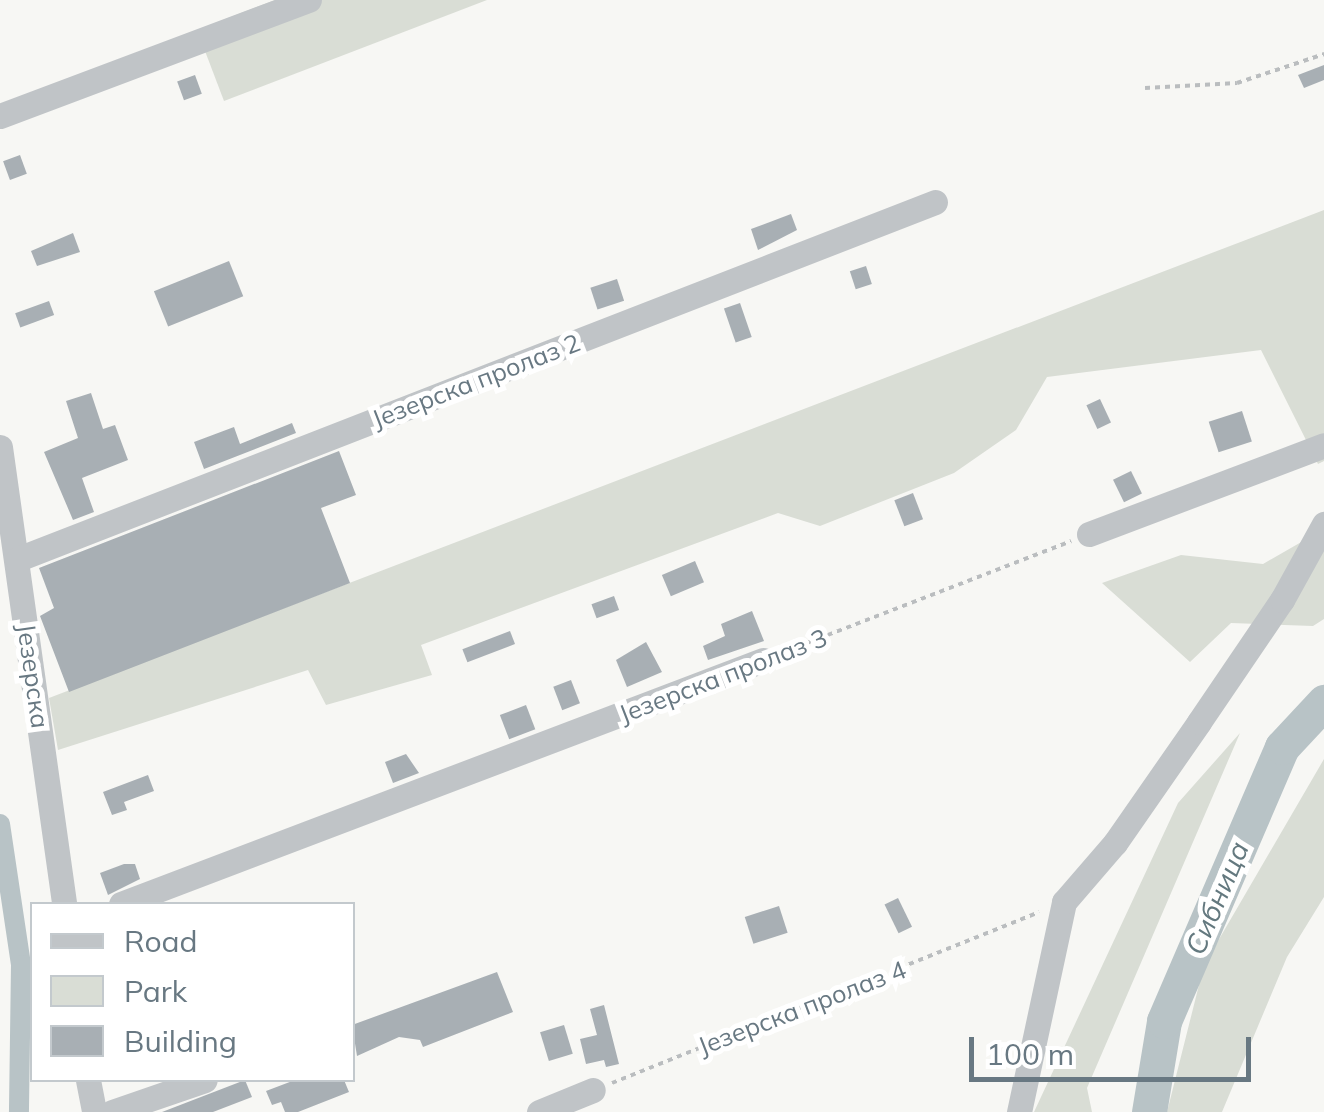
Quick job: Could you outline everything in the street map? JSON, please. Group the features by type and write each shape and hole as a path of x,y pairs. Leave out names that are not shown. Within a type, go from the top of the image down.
{"street":[{"path":"0,116 308,0"},
{"name":"Језерска пролаз 2","path":"18,560 935,202"},
{"path":"1089,534 1324,446"},
{"name":"Језерска","path":"0,447 64,902"},
{"path":"1019,1112 1064,902 1178,752 1282,600 1324,524"},
{"name":"Језерска пролаз 3","path":"127,902 763,660"},
{"path":"88,1082 94,1112"},
{"path":"112,1112 200,1082"},
{"path":"539,1112 593,1090"}],"path":[{"path":"1145,88 1237,83 1324,54"},
{"name":"Језерска пролаз 3","path":"763,660 1089,534"},
{"name":"Језерска пролаз 4","path":"593,1090 1064,902"}],"green space":[{"path":"275,0 487,0 224,101 197,30"},
{"path":"1324,210 1324,461 1318,464 1261,350 1047,377 1016,430 954,473 820,526 778,513 421,645 432,675 326,705 308,670 58,750 49,698"},
{"path":"1324,513 1324,619 1313,626 1231,623 1190,662 1102,583 1181,555 1263,564 1310,537"},
{"path":"1240,733 1087,1088 1092,1112 1034,1112 1178,803"},
{"path":"1324,759 1324,897 1287,957 1222,1112 1167,1112 1204,965"}],"building":[{"path":"1324,65 1324,80 1304,88 1298,75"},
{"path":"195,75 202,94 184,100 177,81"},
{"path":"20,155 27,174 10,180 3,161"},
{"path":"791,214 797,230 758,250 751,229"},
{"path":"73,233 80,252 37,266 31,251"},
{"path":"229,261 243,296 168,327 154,291"},
{"path":"866,266 872,284 856,289 850,271"},
{"path":"617,279 624,301 597,310 590,288"},
{"path":"49,301 54,315 20,327 15,313"},
{"path":"740,303 752,337 736,343 724,309"},
{"path":"91,393 103,429 115,425 128,460 82,478 94,512 73,520 44,452 78,438 66,401"},
{"path":"1100,399 1111,423 1097,429 1086,405"},
{"path":"1242,411 1252,441 1219,452 1209,422"},
{"path":"292,423 296,433 204,469 194,442 234,427 240,444"},
{"path":"339,451 356,495 321,508 350,583 69,692 40,616 54,608 39,568"},
{"path":"1131,471 1142,493 1124,502 1113,480"},
{"path":"913,493 923,519 904,526 894,500"},
{"path":"695,561 704,582 671,596 662,575"},
{"path":"614,596 619,610 597,618 591,604"},
{"path":"752,611 764,641 708,660 703,646 725,636 721,624"},
{"path":"510,631 515,644 467,662 462,649"},
{"path":"646,642 662,672 627,687 616,660"},
{"path":"571,680 580,703 562,710 553,687"},
{"path":"526,705 535,729 509,739 500,715"},
{"path":"406,754 419,773 393,783 385,762"},
{"path":"148,775 154,791 124,802 127,810 112,815 103,792"},
{"path":"135,864 140,879 108,895 100,873"},
{"path":"898,898 912,927 899,933 885,905"},
{"path":"779,906 788,933 753,944 745,917"},
{"path":"497,972 513,1012 423,1047 420,1040 399,1037 357,1056 355,1024"},
{"path":"604,1005 619,1064 606,1067 604,1060 586,1064 580,1039 597,1035 590,1009"},
{"path":"564,1025 573,1054 549,1061 540,1032"},
{"path":"240,1082 246,1082 252,1097 213,1112 162,1112"},
{"path":"290,1082 345,1082 349,1092 298,1112 285,1112 281,1102 272,1105 266,1091"}],"waterway":[{"name":"Сибница","path":"1149,1112 1164,1021 1282,747 1324,702"},
{"path":"0,824 21,965 19,1112"}]}
